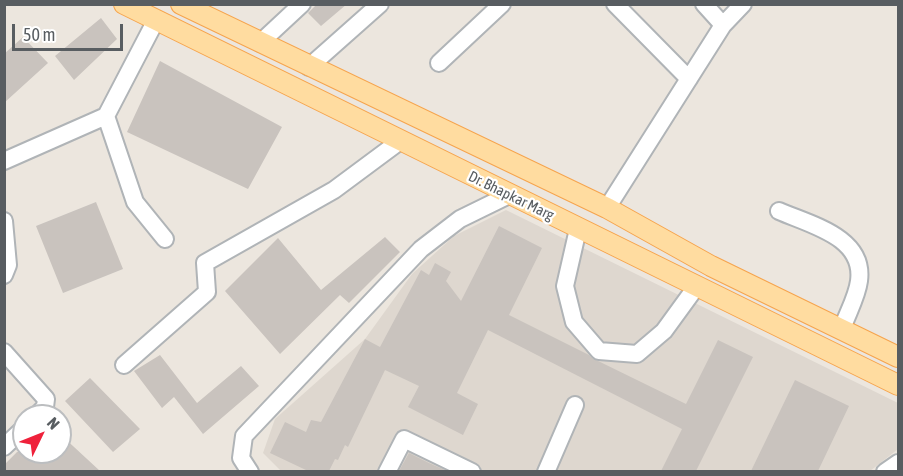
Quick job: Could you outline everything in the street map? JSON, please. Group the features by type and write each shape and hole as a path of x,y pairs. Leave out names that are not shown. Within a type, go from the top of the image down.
{"main road":[{"name":"Dr. Bhapkar Marg","path":"124,4 898,386"},
{"name":"Dr. Bhapkar Marg","path":"181,4 607,208 711,266 898,357"}],"street":[{"path":"260,43 302,4"},
{"path":"309,67 380,4"},
{"path":"439,63 502,4"},
{"path":"615,4 689,79"},
{"path":"704,4 723,25"},
{"path":"607,208 723,25 743,4"},
{"path":"4,161 106,116 156,20"},
{"path":"106,116 135,202 165,239"},
{"path":"124,365 207,292 205,263 334,190 400,141"},
{"path":"250,471 241,458 244,436 335,339 421,249 460,219 509,195"},
{"path":"779,211 837,236 855,256 860,268 859,283 842,329"},
{"path":"4,221 8,265 4,275"},
{"path":"578,229 565,286 574,322 599,351 637,354 664,330 696,287"},
{"path":"4,351 46,399 45,404"},
{"path":"546,471 575,405"},
{"path":"387,471 404,439 472,471"},
{"path":"885,471 898,463"}],"shaded area":[{"path":"506,210 898,403 898,449 870,471 282,472 263,453 275,419 365,339 412,274 454,236"}],"building":[{"path":"317,4 347,4 321,26 308,13"},
{"path":"101,18 117,39 74,80 55,56"},
{"path":"23,37 48,63 4,103 4,54"},
{"path":"160,61 282,127 248,189 127,132"},
{"path":"96,202 123,269 63,293 36,226"},
{"path":"499,226 542,248 509,315 592,358 686,404 718,340 753,357 696,471 661,471 682,429 488,330 457,393 478,404 463,435 408,407 419,386 385,370 348,447 345,445 338,460 335,459 329,471 308,471 270,453 285,422 306,432 311,420 321,422 365,339 380,347 421,270 429,275 435,263 451,272 446,281 461,301"},
{"path":"385,237 400,252 349,303 340,295 280,354 225,291 278,238 321,290"},
{"path":"160,355 197,403 241,366 259,386 203,434 174,397 162,408 134,371"},
{"path":"90,378 140,429 113,452 72,408 72,404 65,401"},
{"path":"795,380 849,406 818,471 751,471"},
{"path":"72,445 100,471 4,471 4,465 12,457 12,464 72,464"},
{"path":"409,453 429,463 447,471 399,471"}]}
